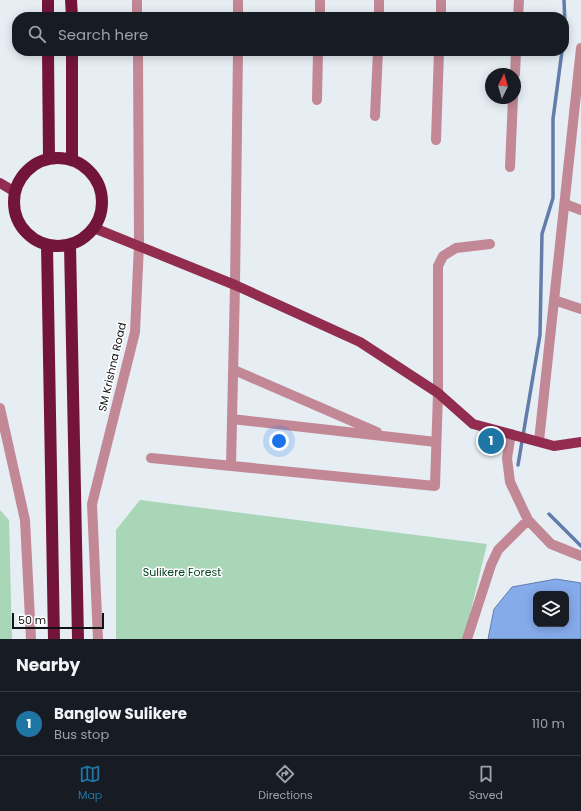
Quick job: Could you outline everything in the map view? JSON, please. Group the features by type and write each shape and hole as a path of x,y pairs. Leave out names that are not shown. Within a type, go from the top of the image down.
{"highway":[{"path":"48,0 48,12"},
{"path":"71,0 72,12"},
{"path":"48,56 50,158"},
{"path":"72,56 72,160"},
{"path":"50,158 72,160 88,168 99,184 103,203 102,212 94,228 87,236 70,245 47,245 36,240 22,228 15,212 13,203 15,192 21,177 34,164 50,158"},
{"path":"47,245 54,639"},
{"path":"70,245 78,639"}],"main road":[{"path":"0,183 15,192"},
{"path":"94,228 235,285 360,342 438,393 473,424 554,446 581,442"}],"street":[{"path":"137,0 138,12"},
{"path":"238,0 238,12"},
{"path":"320,0 320,12"},
{"path":"379,0 379,12"},
{"path":"440,12 441,0"},
{"path":"518,12 519,0"},
{"path":"539,441 565,204 578,115 581,48"},
{"name":"SM Krishna Road","path":"98,639 92,504 135,332 139,245 138,56"},
{"path":"231,466 234,370 238,56"},
{"path":"316,100 318,56"},
{"path":"376,116 378,56"},
{"path":"436,140 439,56"},
{"path":"515,68 516,56"},
{"path":"510,167 514,104"},
{"path":"565,204 581,210"},
{"path":"151,458 435,486 438,393 438,266 442,256 456,248 490,244"},
{"path":"554,300 581,309"},
{"path":"234,370 387,436"},
{"path":"0,408 25,520 31,639"},
{"path":"232,418 436,442"},
{"path":"511,434 507,458 510,482 528,520 551,544 581,556"},
{"path":"467,639 491,565 498,550 528,520"}],"green space":[{"name":"Sulikere Forest","path":"140,500 487,544 464,639 116,639 116,530"},
{"path":"0,510 9,520 12,639 0,639"}],"water":[{"path":"556,579 581,583 581,639 488,639 494,609 512,587"}],"waterway":[{"path":"564,0 564,12"},
{"path":"518,465 540,335 542,234 553,198 553,119 561,56"},
{"path":"549,514 581,546"}],"place":[{"name":"Banglow Sulikere","path":"491,441"}]}
